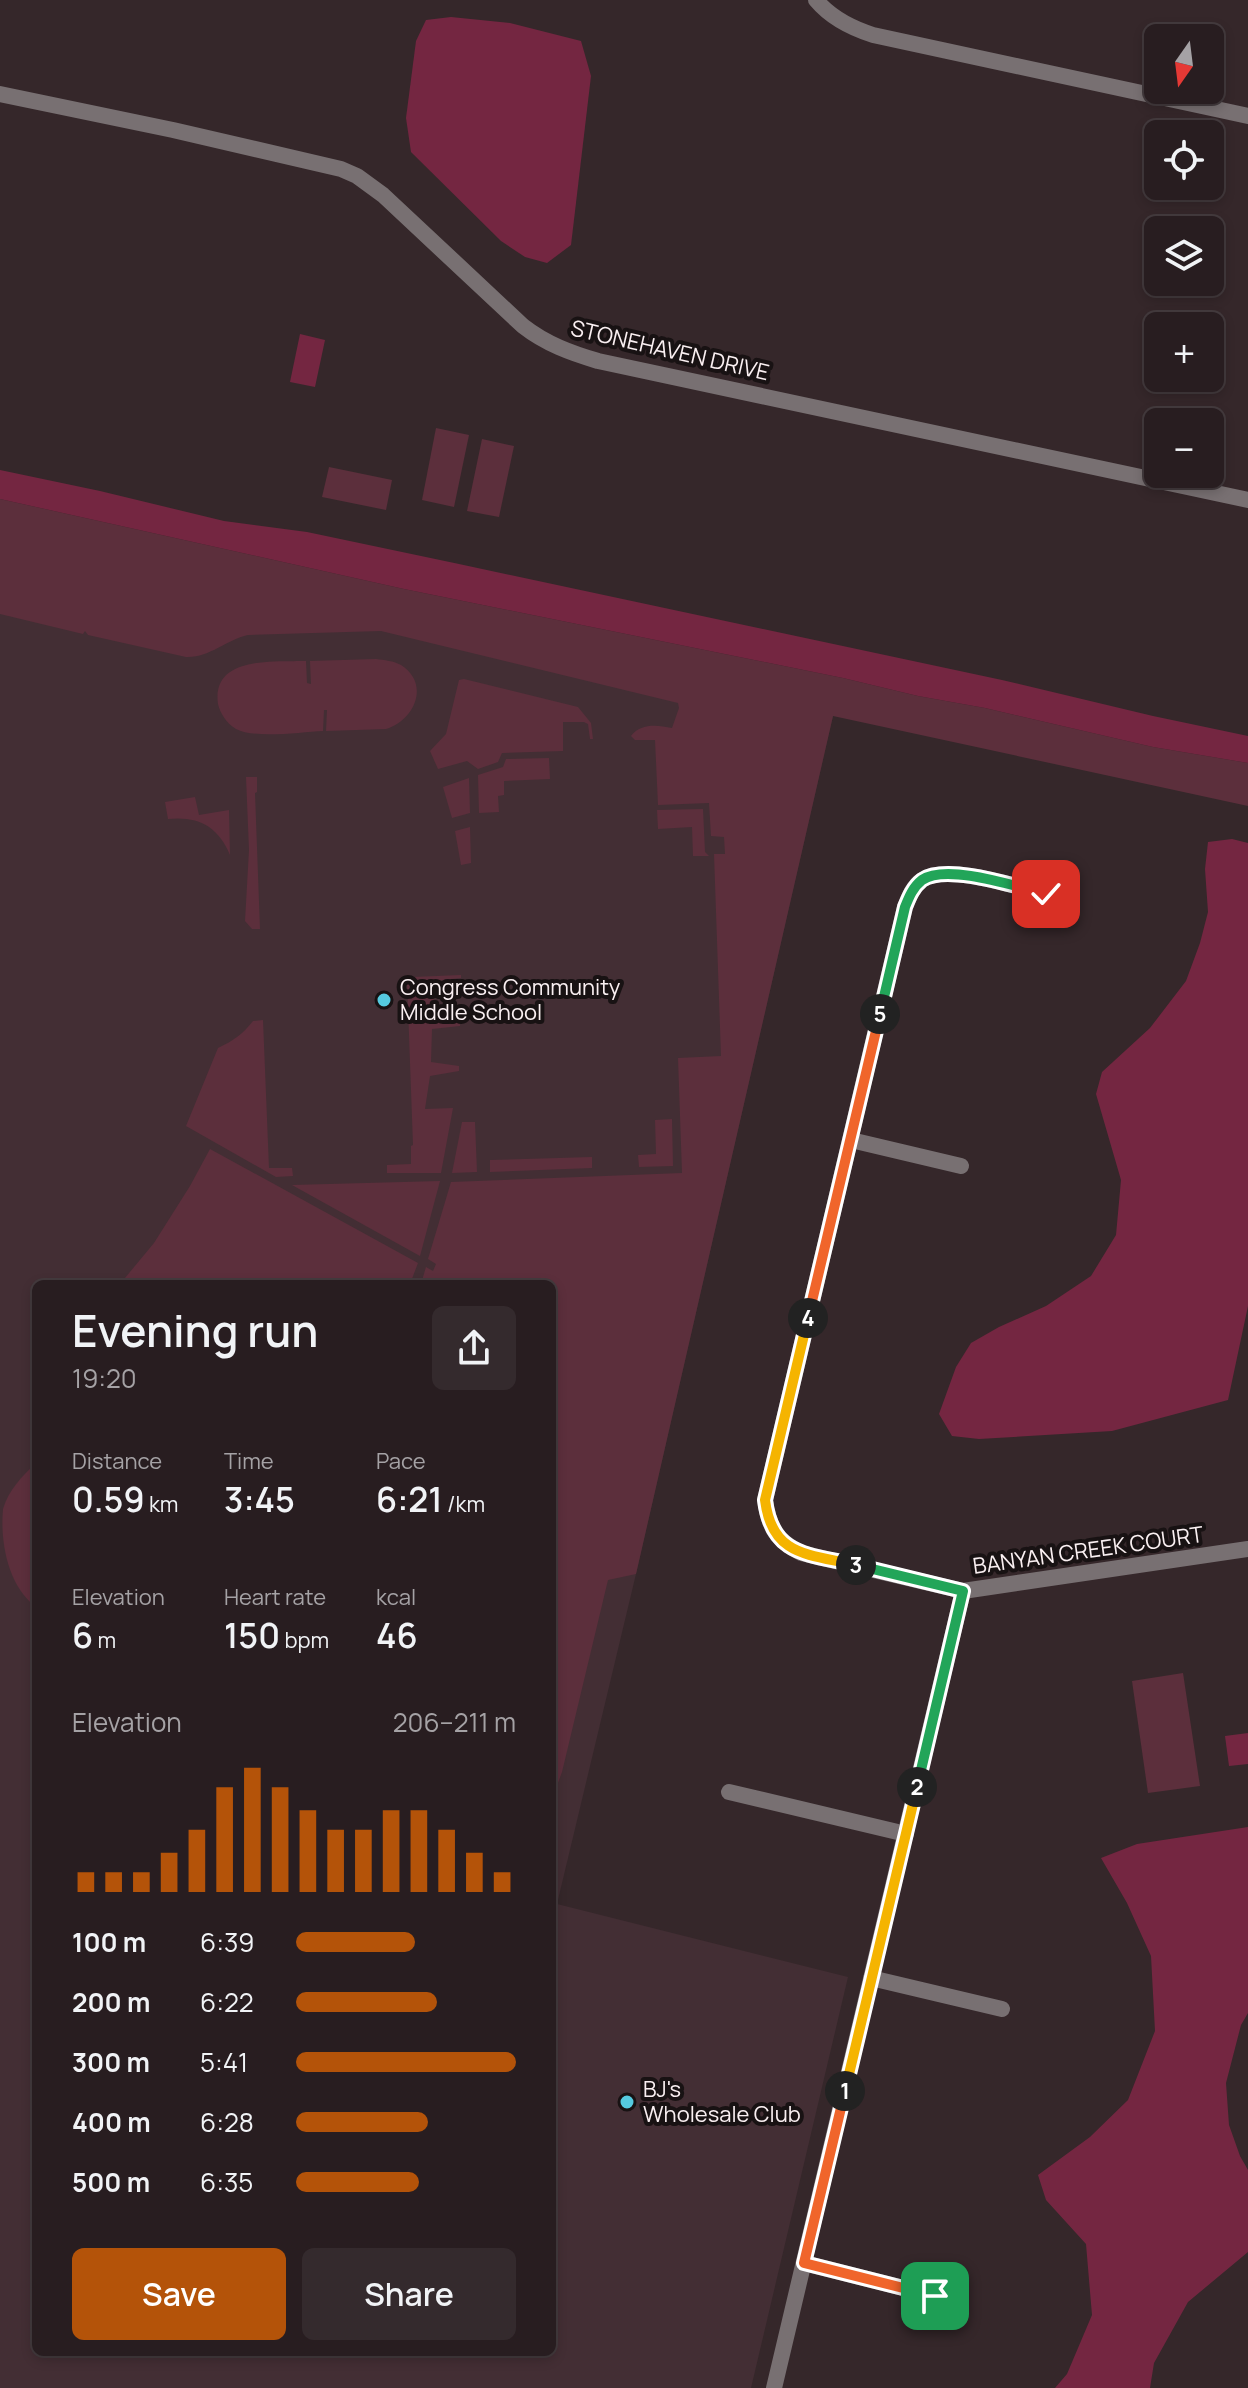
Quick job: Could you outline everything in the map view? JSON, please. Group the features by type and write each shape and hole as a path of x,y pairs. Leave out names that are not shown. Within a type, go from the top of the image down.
{"street":[{"path":"816,0 833,17 873,35 1248,116"},
{"name":"STONEHAVEN DRIVE","path":"0,94 341,169 357,176 383,195 523,326 535,336 568,352 598,361 1248,500"},
{"name":"BANYAN CREEK COURT","path":"1046,894 956,873 936,874 921,881 911,892 765,1500 767,1517 785,1545 801,1553 963,1591 1248,1549"},
{"path":"851,1140 961,1166"},
{"path":"774,2388 963,1591"},
{"path":"729,1792 906,1834"},
{"path":"871,1978 1002,2009"},
{"path":"804,2263 935,2296"}],"shaded area":[{"path":"451,17 510,23 581,41 591,76 571,245 547,263 525,257 501,241 411,152 406,118 416,41 426,20"},
{"path":"300,334 325,340 315,387 290,382"},
{"path":"436,428 469,435 454,507 422,500"},
{"path":"482,439 514,446 499,517 467,511"},
{"path":"329,467 392,480 386,510 322,497"},
{"path":"0,470 224,521 307,532 459,564 1248,736 1248,763 1153,747 843,678 404,589 0,499"},
{"path":"0,499 404,589 843,678 1153,747 1248,763 1248,806 833,716 636,1574 608,1580 556,1788 556,1280 422,1280 426,1267 433,1271 436,1264 428,1259 451,1182 682,1173 678,1058 721,1056 714,854 725,854 724,837 711,836 709,803 658,805 655,740 635,740 631,736 644,727 672,728 678,703 381,631 248,635 202,655 186,657 88,635 85,631 83,634 0,614"},
{"name":"Congress Community Middle School","path":"0,537 833,716 557,1904 848,1977 751,2388 0,2388"},
{"path":"376,659 401,665 410,673 417,691 411,710 396,725 386,729 326,731 327,710 324,710 323,731 255,734 233,727 224,718 218,704 219,688 225,677 248,664 306,661 307,683 311,684 310,661"},
{"path":"459,680 578,707 591,723 593,739 590,739 588,724 563,722 563,751 502,753 498,762 478,769 467,761 438,769 430,751 446,734"},
{"path":"549,758 550,779 504,781 504,795 498,796 499,812 479,813 478,775 503,767 506,759"},
{"path":"246,777 257,777 260,929 252,929 245,921 249,850"},
{"path":"469,778 470,813 452,818 443,787"},
{"path":"195,797 199,815 229,810 230,855 219,837 206,825 189,819 168,819 165,802"},
{"path":"703,809 705,852 709,856 693,856 692,827 658,829 657,810"},
{"path":"470,827 471,863 461,865 455,831"},
{"path":"1232,839 1248,843 1248,1306 1228,1400 1112,1431 979,1439 952,1436 939,1414 956,1367 971,1343 1046,1306 1091,1276 1116,1235 1121,1180 1096,1094 1102,1072 1150,1028 1186,981 1208,912 1205,869 1208,842"},
{"path":"461,975 461,978 433,981 434,1013 460,1017 460,1026 432,1029 431,1062 459,1066 459,1071 430,1076 425,1109 453,1108 441,1173 387,1173 387,1165 411,1164 413,1145 407,980 412,980 412,977"},
{"path":"263,1020 269,1168 292,1168 293,1176 276,1177 186,1126 218,1048 237,1037 253,1021"},
{"path":"672,1119 673,1166 639,1167 638,1155 656,1154 655,1120"},
{"path":"462,1122 475,1122 477,1172 452,1173"},
{"path":"210,1149 418,1263 412,1280 123,1280 154,1243"},
{"path":"592,1157 592,1168 490,1172 490,1160"},
{"path":"440,1181 420,1256 292,1185"},
{"path":"32,1467 32,1603 12,1576 3,1536 3,1509 8,1496"},
{"path":"1183,1673 1200,1786 1148,1793 1132,1681"},
{"path":"1248,1733 1248,1764 1229,1766 1225,1736"},
{"path":"1248,1827 1248,2013 1241,2025 1226,2083 1229,2125 1248,2170 1248,2252 1188,2302 1154,2363 1150,2388 1055,2388 1067,2374 1092,2315 1086,2244 1046,2200 1038,2175 1090,2137 1128,2100 1155,2031 1151,1956 1127,1903 1101,1858 1137,1844"}],"place":[{"name":"Congress Community Middle School","path":"384,1000"},
{"name":"BJ's Wholesale Club","path":"627,2102"}],"route":[{"path":"935,2296 804,2263 963,1591 801,1553 785,1545 775,1533 767,1517 765,1500 911,892 921,881 936,874 956,873 1046,894"}]}
